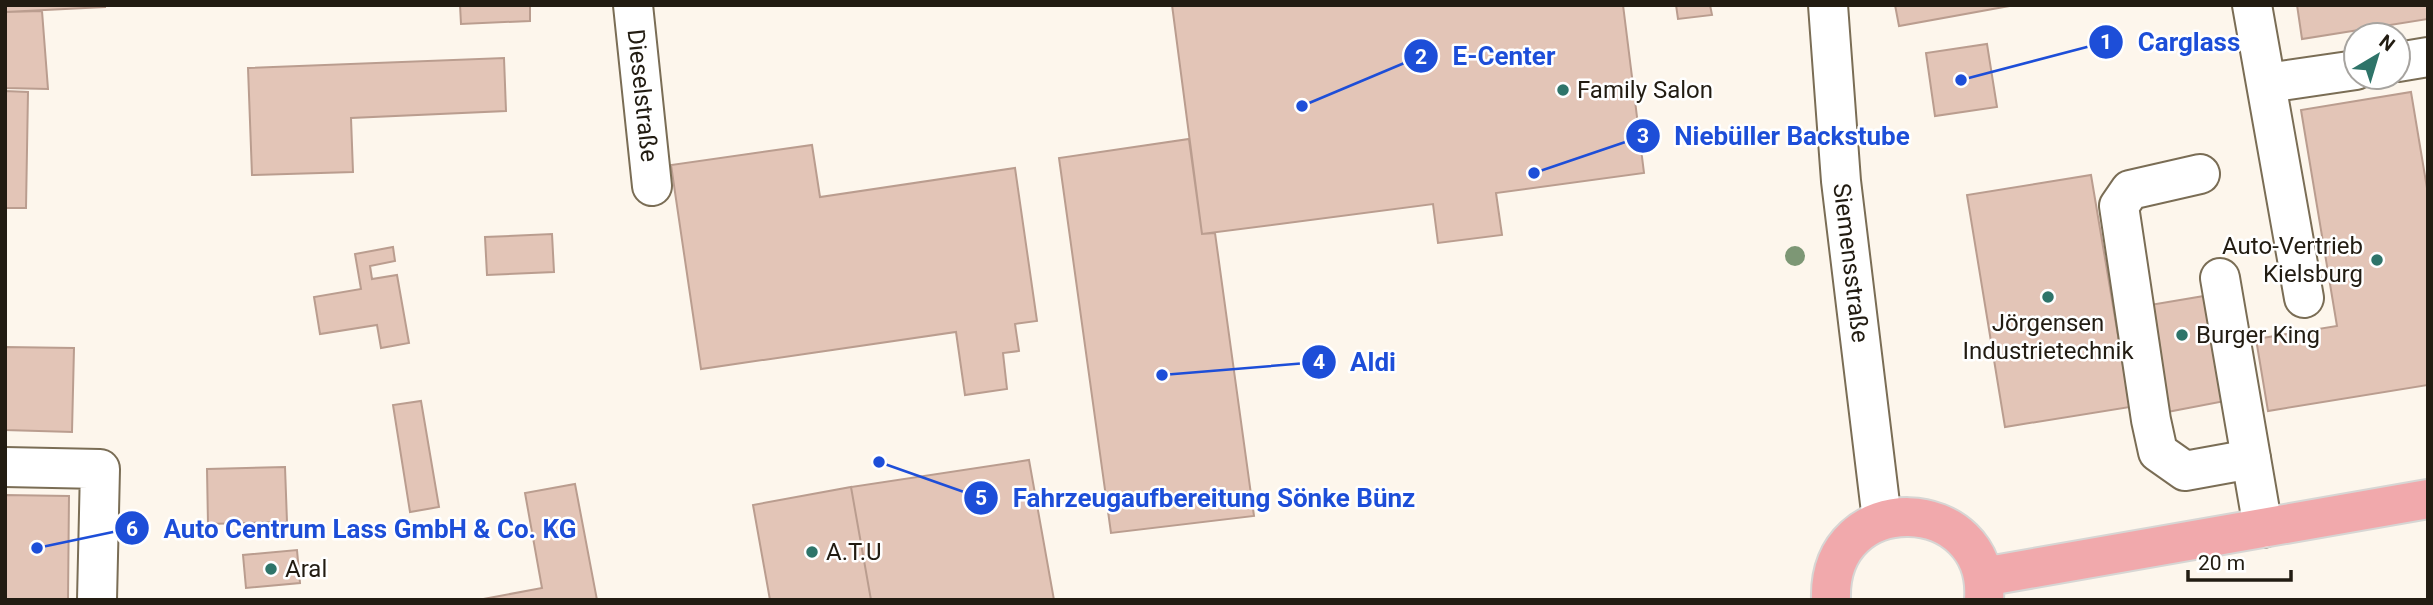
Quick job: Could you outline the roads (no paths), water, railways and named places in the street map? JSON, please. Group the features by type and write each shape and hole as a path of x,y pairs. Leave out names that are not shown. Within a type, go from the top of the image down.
{"main road":[{"path":"1831,600 1830,582 1843,550 1865,528 1900,516 1926,518 1947,527 1962,538 1974,553 1984,588 2263,528 2428,499"}],"street":[{"name":"Dieselstraße","path":"633,5 652,186"},
{"name":"Siemensstraße","path":"1828,5 1841,181 1882,520"},
{"path":"2252,5 2304,298"},
{"path":"2267,83 2342,72"},
{"path":"2200,174 2130,190 2119,206 2151,420 2158,452 2185,471 2251,459"},
{"path":"2220,278 2263,528"},
{"path":"5,467 100,469 97,600"}],"place":[{"name":"Carglass","path":"1961,80"},
{"name":"Family Salon","path":"1563,90"},
{"name":"E-Center","path":"1302,106"},
{"name":"Niebüller Backstube","path":"1534,173"},
{"name":"Auto-Vertrieb Kielsburg","path":"2377,260"},
{"name":"Jörgensen Industrietechnik","path":"2048,297"},
{"name":"Burger King","path":"2182,335"},
{"name":"Aldi","path":"1162,375"},
{"name":"Fahrzeugaufbereitung Sönke Bünz","path":"879,462"},
{"name":"Auto Centrum Lass GmbH & Co. KG","path":"37,548"},
{"name":"A.T.U","path":"812,552"},
{"name":"Aral","path":"271,569"}]}
